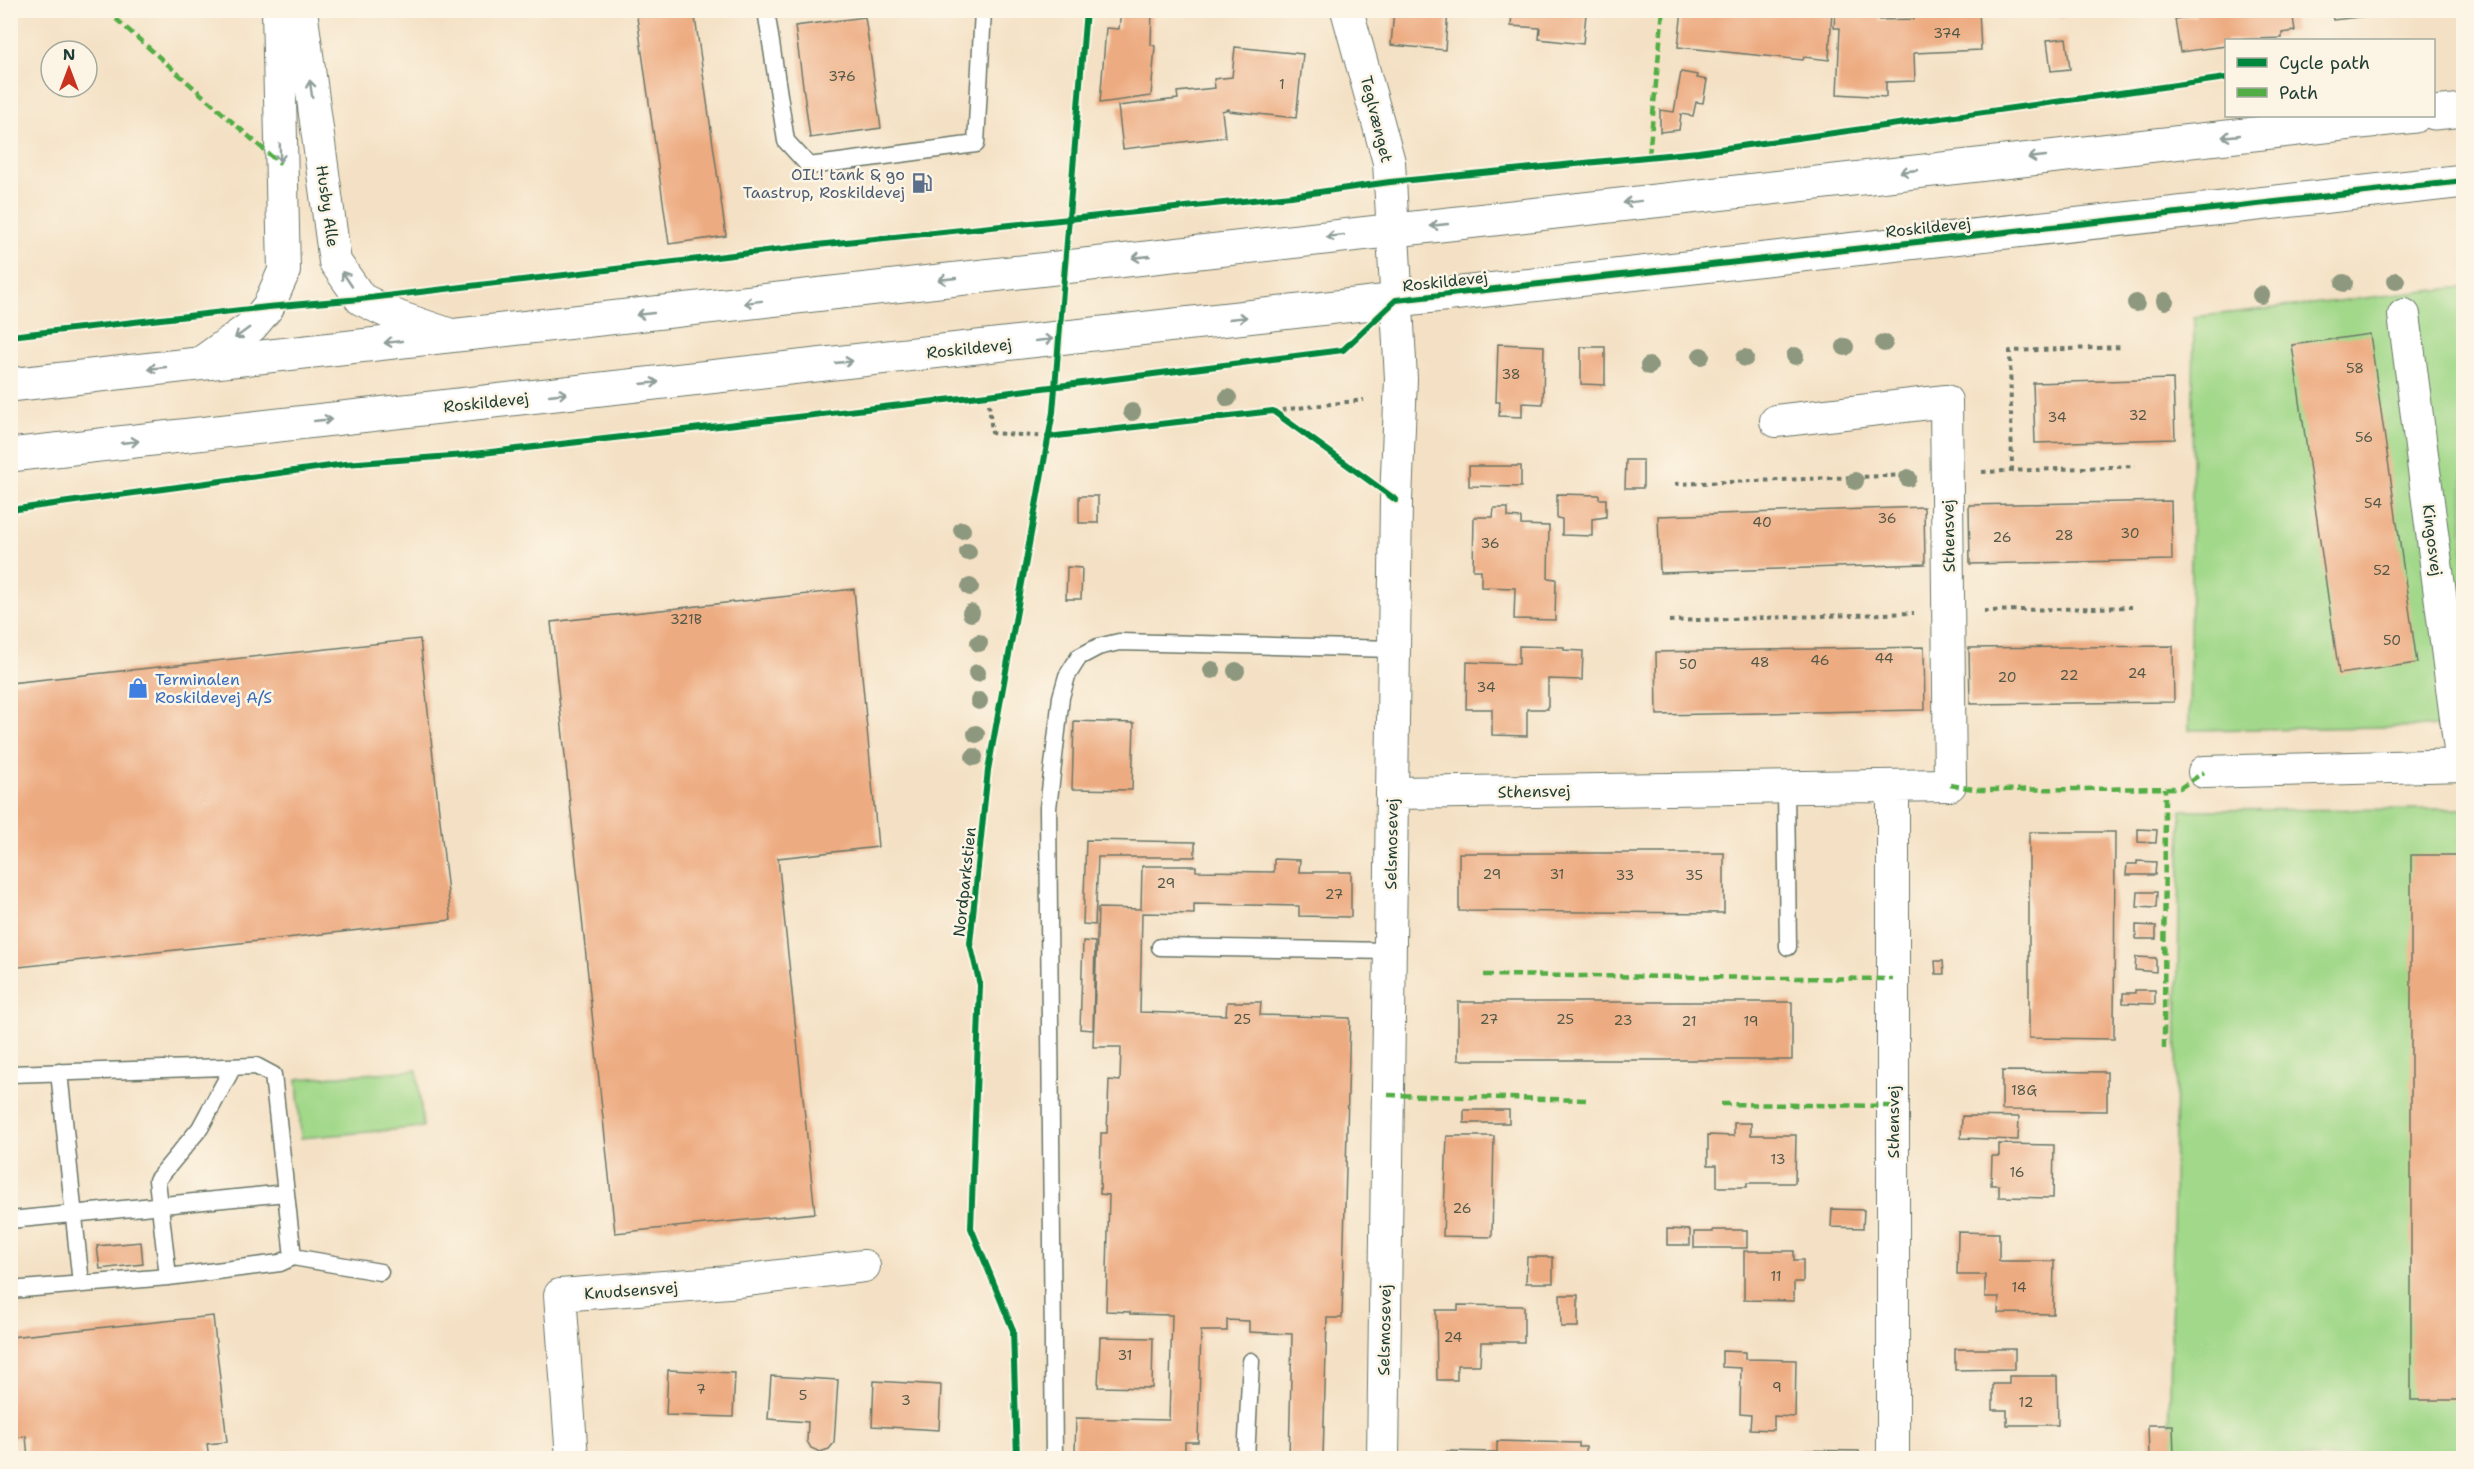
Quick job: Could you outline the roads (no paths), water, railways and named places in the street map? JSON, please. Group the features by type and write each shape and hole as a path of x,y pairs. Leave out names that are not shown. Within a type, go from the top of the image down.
{"main road":[{"path":"2435,113 2463,110"},
{"path":"10,385 2406,117"},
{"name":"Roskildevej","path":"10,455 2463,181"}],"street":[{"path":"199,364 252,326 268,307 284,271 278,10"},
{"name":"Husby Alle","path":"300,10 335,262 361,299 398,316 451,335"},
{"name":"Teglvænget","path":"1347,10 1387,152 1393,230"},
{"name":"Selsmosevej","path":"1383,1458 1394,649 1401,400 1393,230"},
{"name":"Kingosvej","path":"2204,772 2463,765 2404,315"},
{"name":"Sthensvej","path":"1392,793 1950,785 1946,402 1776,421"},
{"name":"Sthensvej","path":"1893,786 1893,1458"},
{"name":"Knudsensvej","path":"572,1458 561,1295 729,1282 864,1266"}],"lane":[{"path":"766,10 786,141 809,166 976,144 983,10"},
{"path":"1054,1458 1048,808 1061,697 1067,676 1079,657 1098,647 1119,642 1394,649"},
{"path":"1786,788 1788,947"},
{"path":"1160,947 1389,951"},
{"path":"10,1074 256,1066 273,1075 293,1257"},
{"path":"168,1277 157,1180 201,1128 233,1067"},
{"path":"59,1072 81,1284"},
{"path":"10,1220 286,1193"},
{"path":"10,1290 168,1277 280,1263 293,1257 380,1272"},
{"path":"1246,1458 1251,1361"}],"place":[{"name":"OIL! tank & go Taastrup, Roskildevej","path":"922,183"},
{"name":"Terminalen Roskildevej A/S","path":"138,688"}]}
